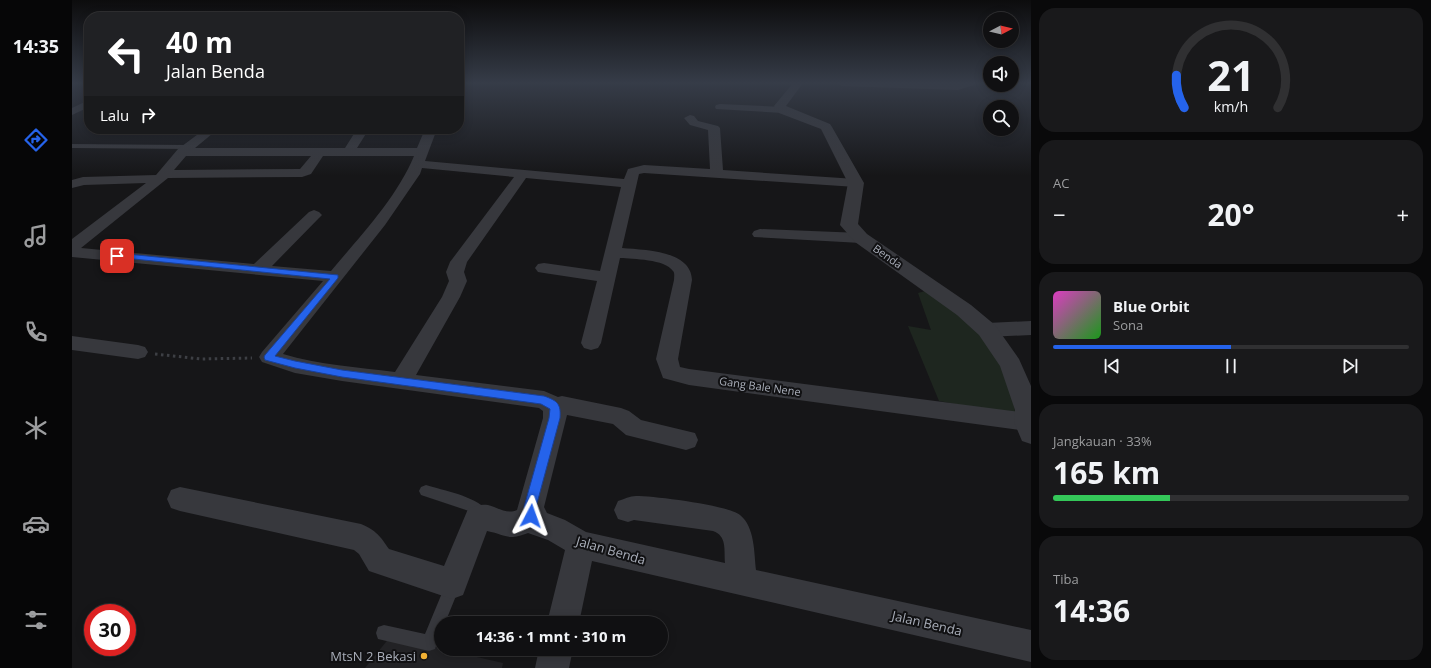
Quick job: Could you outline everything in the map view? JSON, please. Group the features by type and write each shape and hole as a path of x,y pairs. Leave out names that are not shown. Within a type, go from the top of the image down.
{"street":[{"path":"794,114 826,127 856,183"},
{"path":"690,118 694,123 714,128 716,174"},
{"path":"72,247 163,176 185,150 206,134"},
{"path":"350,152 360,134"},
{"path":"429,134 413,174 380,222 269,357 303,366 400,381 544,400 555,407 562,405 621,417 634,428 686,440"},
{"path":"185,150 319,153 350,152 420,158 522,175 629,184"},
{"path":"72,184 83,181 163,176 302,173 306,171 319,153"},
{"path":"591,343 629,184 634,172 644,169 856,183"},
{"path":"400,381 451,297 458,281 454,272 459,262 522,175"},
{"name":"Benda","path":"856,183 849,226 861,238 964,310 987,330 1011,365 1029,419"},
{"path":"259,269 314,215"},
{"path":"760,234 861,238"},
{"path":"72,252 336,277"},
{"name":"Gang Bale Nene","path":"613,252 667,259 677,264 682,271 683,280 667,359 671,372 689,377 1029,419"},
{"path":"544,268 607,277"},
{"path":"987,330 1031,328"},
{"path":"72,343 138,352"},
{"path":"180,500 361,538 369,544 379,561 452,584 478,518 486,517 510,526 522,523 531,516 530,507 554,418 555,407"},
{"path":"628,510 634,508 713,518 730,524 737,534 742,581"},
{"name":"Jalan Benda","path":"531,516 538,524 555,529 581,544 621,555 1031,646"},
{"path":"565,616 581,544"},
{"path":"552,668 555,656"}],"lane":[{"path":"72,146 185,150"},
{"path":"426,491 473,506 486,517"},
{"path":"384,633 429,643 452,584"}],"path":[{"path":"138,352 201,359 269,357"}],"shaded area":[{"path":"929,290 970,319 1001,361 1014,392 1015,415 939,401 908,326 931,330 918,293"},
{"name":"MtsN 2 Bekasi","path":"390,637 434,647 434,656 473,656 503,663 502,668 365,668"}],"place":[{"name":"MtsN 2 Bekasi","path":"424,656"}],"route":[{"path":"117,256 176,260 336,277 269,357 295,365 342,373 449,389 544,400 555,407 554,418 530,507 531,516"}]}
